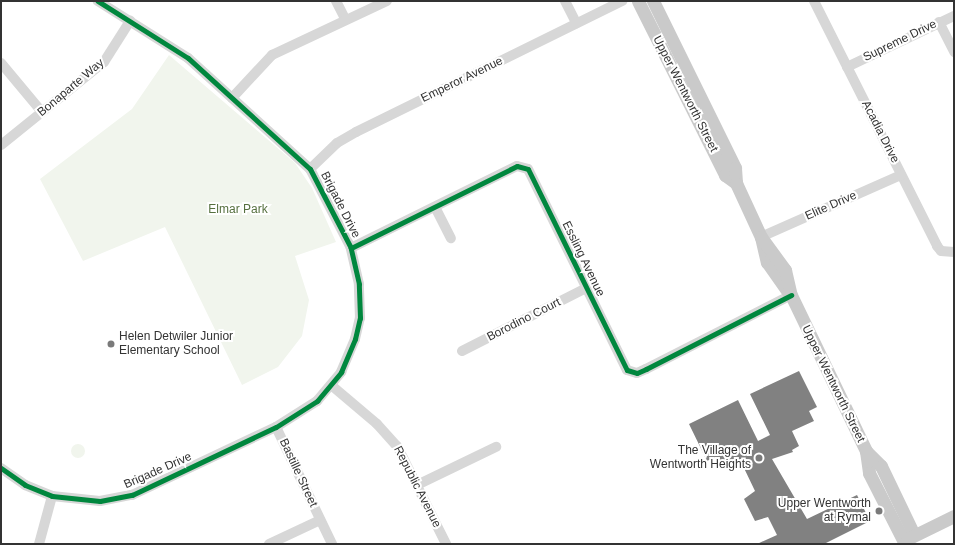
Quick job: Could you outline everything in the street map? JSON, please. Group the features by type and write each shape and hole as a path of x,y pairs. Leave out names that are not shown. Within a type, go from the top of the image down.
{"main road":[{"name":"Upper Wentworth Street","path":"638,1 725,175 736,183"},
{"name":"Upper Wentworth Street","path":"653,1 735,168 736,183 761,237 785,270 791,295 866,451 881,466 907,542"},
{"path":"907,542 954,516"}],"street":[{"name":"Brigade Drive","path":"1,468 25,485 52,496 100,501 132,495 276,427 317,401 331,385 348,356 360,318 359,284 351,248 310,169 182,54 98,1"},
{"path":"336,1 345,19"},
{"path":"232,98 255,70 272,55 345,19 387,1"},
{"path":"565,1 576,23"},
{"name":"Emperor Avenue","path":"310,169 337,144 356,132 622,1"},
{"name":"Acadia Drive","path":"814,1 937,246 941,251 954,252"},
{"name":"Supreme Drive","path":"847,67 954,16"},
{"name":"Bonaparte Way","path":"1,145 104,62 130,21"},
{"path":"940,22 954,52"},
{"path":"1,64 42,112"},
{"name":"Essling Avenue","path":"351,248 517,166 528,169 622,363 627,370 637,373 791,295"},
{"name":"Elite Drive","path":"761,237 901,175"},
{"path":"436,207 451,238"},
{"name":"Borodino Court","path":"462,351 586,288"},
{"name":"Republic Avenue","path":"331,385 388,435 417,485 446,544"},
{"name":"Bastille Street","path":"276,427 332,544"},
{"path":"417,485 496,446"},
{"path":"39,544 52,496"},
{"name":"Bastille Street","path":"269,544 320,520"}],"green space":[{"name":"Elmar Park","path":"169,55 295,163 312,188 336,242 295,256 309,300 302,336 278,367 242,385 165,227 83,261 40,179 132,109"},
{"path":"75,444 81,444 85,448 85,454 81,458 75,458 71,454 71,448"}],"building":[{"name":"The Village of Wentworth Heights","path":"799,371 817,407 809,411 814,421 792,431 799,446 792,450 793,452 772,459 807,519 857,495 870,521 824,544 757,544 777,535 768,517 755,521 744,499 755,491 743,466 740,467 736,459 720,467 715,457 707,461 689,424 738,400 758,441 770,435 750,394"}],"cycle path":[{"path":"1,468 25,485 52,496 100,501 132,495 276,427 317,401 341,372 355,339 360,318 359,284 351,248 310,169 188,58 98,1"},
{"path":"351,248 517,166 528,169 627,370 637,373 646,369 791,295"}],"place":[{"name":"Helen Detwiler Junior Elementary School","path":"111,344"},
{"name":"The Village of Wentworth Heights","path":"759,458"},
{"name":"Upper Wentworth at Rymal","path":"879,511"}]}
